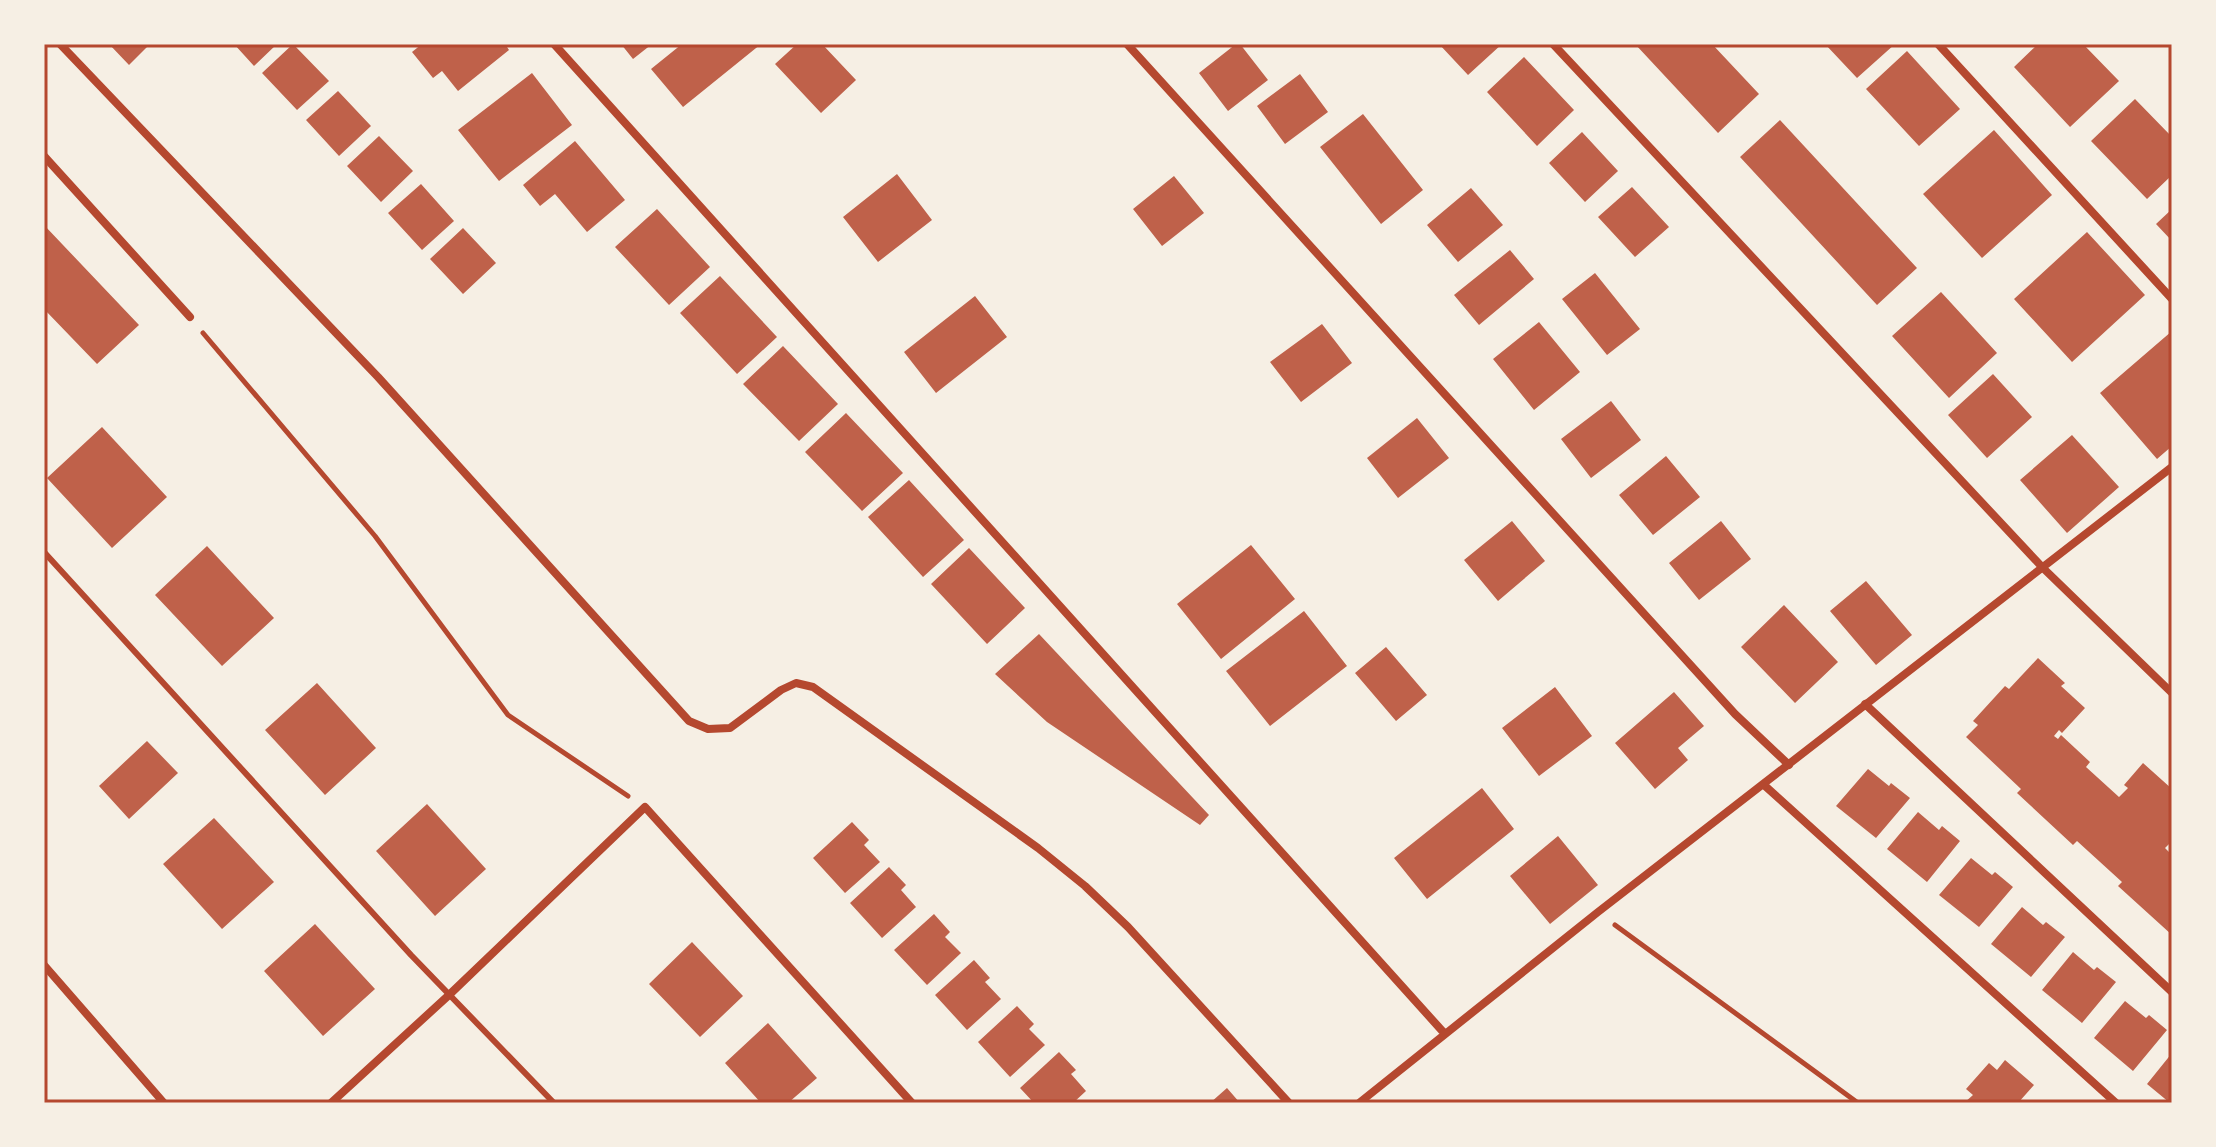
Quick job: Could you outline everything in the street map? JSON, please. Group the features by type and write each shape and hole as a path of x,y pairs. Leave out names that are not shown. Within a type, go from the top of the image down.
{"street":[{"path":"60,44 378,377 689,721 708,729 730,728 789,686 796,683 813,687 1038,848 1085,886 1128,927 1289,1103"},
{"path":"554,44 1445,1034"},
{"path":"1127,44 1735,714 1789,765"},
{"path":"1553,44 2043,568 2172,693"},
{"path":"1938,44 2172,299"},
{"path":"44,156 190,317"},
{"path":"1359,1103 1598,912 2172,467"},
{"path":"1865,704 2172,992"},
{"path":"1764,785 2116,1103"},
{"path":"331,1103 645,807 912,1103"},
{"path":"44,965 164,1103"}],"lane":[{"path":"44,552 449,995 554,1103"}],"path":[{"path":"190,317 375,536 508,715 645,807"},
{"path":"1598,912 1858,1103"}],"building":[{"path":"109,44 150,44 129,65"},
{"path":"234,44 277,44 254,66"},
{"path":"293,44 329,81 297,110 262,73"},
{"path":"422,44 505,44 509,50 458,91 442,71 433,78 412,52"},
{"path":"621,44 652,44 633,59"},
{"path":"682,44 761,44 683,107 651,69"},
{"path":"797,44 822,44 856,80 821,113 775,64"},
{"path":"1240,44 1268,80 1228,111 1199,73"},
{"path":"1439,44 1502,44 1468,75"},
{"path":"1635,44 1712,44 1759,94 1718,133"},
{"path":"1825,44 1895,44 1857,78"},
{"path":"2038,44 2083,44 2119,81 2070,127 2014,67"},
{"path":"1907,51 1960,109 1919,146 1866,89"},
{"path":"1524,57 1574,110 1537,146 1487,92"},
{"path":"532,73 572,125 499,181 458,130"},
{"path":"1300,74 1328,112 1285,144 1257,106"},
{"path":"338,91 371,126 339,156 306,120"},
{"path":"2135,99 2172,137 2172,175 2147,199 2091,141"},
{"path":"1363,114 1423,190 1381,224 1320,147"},
{"path":"1780,120 1917,268 1877,305 1740,157"},
{"path":"1994,130 2052,195 1982,258 1923,194"},
{"path":"1582,132 1618,171 1585,202 1549,163"},
{"path":"379,136 413,171 381,202 347,166"},
{"path":"575,141 625,200 587,232 555,194 540,206 523,185"},
{"path":"897,174 932,220 878,262 843,217"},
{"path":"1174,176 1204,213 1162,246 1133,209"},
{"path":"421,184 454,221 422,250 388,213"},
{"path":"1632,187 1669,227 1635,257 1598,217"},
{"path":"1471,188 1503,225 1458,262 1427,225"},
{"path":"657,209 710,267 669,305 615,247"},
{"path":"2172,209 2172,241 2156,224"},
{"path":"44,225 139,325 97,364 44,309"},
{"path":"463,228 496,263 463,294 430,259"},
{"path":"2087,232 2145,295 2072,362 2014,299"},
{"path":"1510,250 1534,279 1479,325 1454,295"},
{"path":"1595,273 1640,329 1607,355 1562,299"},
{"path":"720,276 777,337 737,374 680,313"},
{"path":"1941,292 1997,353 1949,398 1892,336"},
{"path":"975,296 1007,337 936,393 904,352"},
{"path":"1539,322 1580,372 1534,410 1493,359"},
{"path":"1322,324 1352,363 1301,402 1270,362"},
{"path":"2172,331 2172,446 2157,459 2100,393"},
{"path":"783,346 838,404 799,441 743,384"},
{"path":"1993,374 2032,417 1987,458 1948,415"},
{"path":"1611,401 1641,440 1591,478 1561,439"},
{"path":"846,413 903,473 862,511 805,452"},
{"path":"1417,418 1449,458 1398,498 1367,458"},
{"path":"102,427 167,497 112,548 47,478"},
{"path":"2072,435 2119,487 2067,533 2020,480"},
{"path":"1666,456 1700,497 1653,535 1619,495"},
{"path":"909,480 964,540 923,577 868,517"},
{"path":"1512,521 1545,561 1498,601 1464,560"},
{"path":"1721,521 1751,559 1699,600 1669,563"},
{"path":"1251,545 1295,599 1221,659 1177,604"},
{"path":"207,546 274,618 222,666 155,595"},
{"path":"969,548 1025,608 987,644 931,584"},
{"path":"1866,581 1912,635 1876,665 1830,611"},
{"path":"1784,605 1838,662 1795,703 1741,647"},
{"path":"1304,611 1347,666 1270,726 1226,671"},
{"path":"1039,634 1209,815 1200,825 1047,722 995,674"},
{"path":"1386,647 1427,695 1396,721 1355,673"},
{"path":"2038,658 2065,683 2061,686 2085,708 2062,733 2059,730 2054,736 2058,739 2061,735 2090,762 2086,767 2119,797 2128,788 2124,785 2143,763 2172,789 2172,841 2165,848 2172,855 2172,935 2118,886 2122,882 2077,841 2073,845 2017,793 2021,789 1966,737 1978,725 1973,721 2005,686 2009,689"},
{"path":"317,683 376,748 325,795 265,730"},
{"path":"1555,687 1592,736 1539,776 1502,728"},
{"path":"1674,692 1704,726 1678,748 1688,760 1655,789 1615,743"},
{"path":"147,741 178,773 129,819 99,786"},
{"path":"1868,769 1910,798 1876,838 1836,806"},
{"path":"1482,788 1514,829 1427,899 1394,858"},
{"path":"427,804 486,869 435,916 376,851"},
{"path":"1918,812 1939,830 1942,826 1960,841 1927,882 1887,849"},
{"path":"214,818 274,882 222,929 163,864"},
{"path":"852,822 869,840 864,845 880,862 845,893 813,858"},
{"path":"1558,836 1598,885 1550,924 1510,876"},
{"path":"1971,858 2013,887 1979,927 1939,895"},
{"path":"889,867 906,885 901,890 916,907 882,938 850,903"},
{"path":"2022,907 2043,925 2046,922 2065,937 2031,977 1991,944"},
{"path":"934,914 950,932 945,937 961,953 927,985 894,950"},
{"path":"315,924 375,989 323,1036 264,971"},
{"path":"692,942 743,996 700,1037 649,984"},
{"path":"2073,952 2094,970 2097,967 2116,982 2082,1023 2042,990"},
{"path":"974,960 990,978 985,982 1001,999 967,1030 935,995"},
{"path":"2125,1001 2167,1030 2133,1071 2094,1038"},
{"path":"1017,1006 1034,1024 1029,1029 1045,1045 1010,1077 978,1042"},
{"path":"768,1023 817,1078 788,1103 761,1103 725,1063"},
{"path":"1059,1052 1076,1070 1071,1074 1086,1091 1073,1103 1034,1103 1020,1088"},
{"path":"2172,1053 2172,1103 2170,1103 2147,1084"},
{"path":"2005,1060 2034,1085 2018,1103 1964,1103 1973,1095 1966,1089 1989,1063 1997,1070"},
{"path":"1227,1088 1240,1103 1210,1103"}]}
